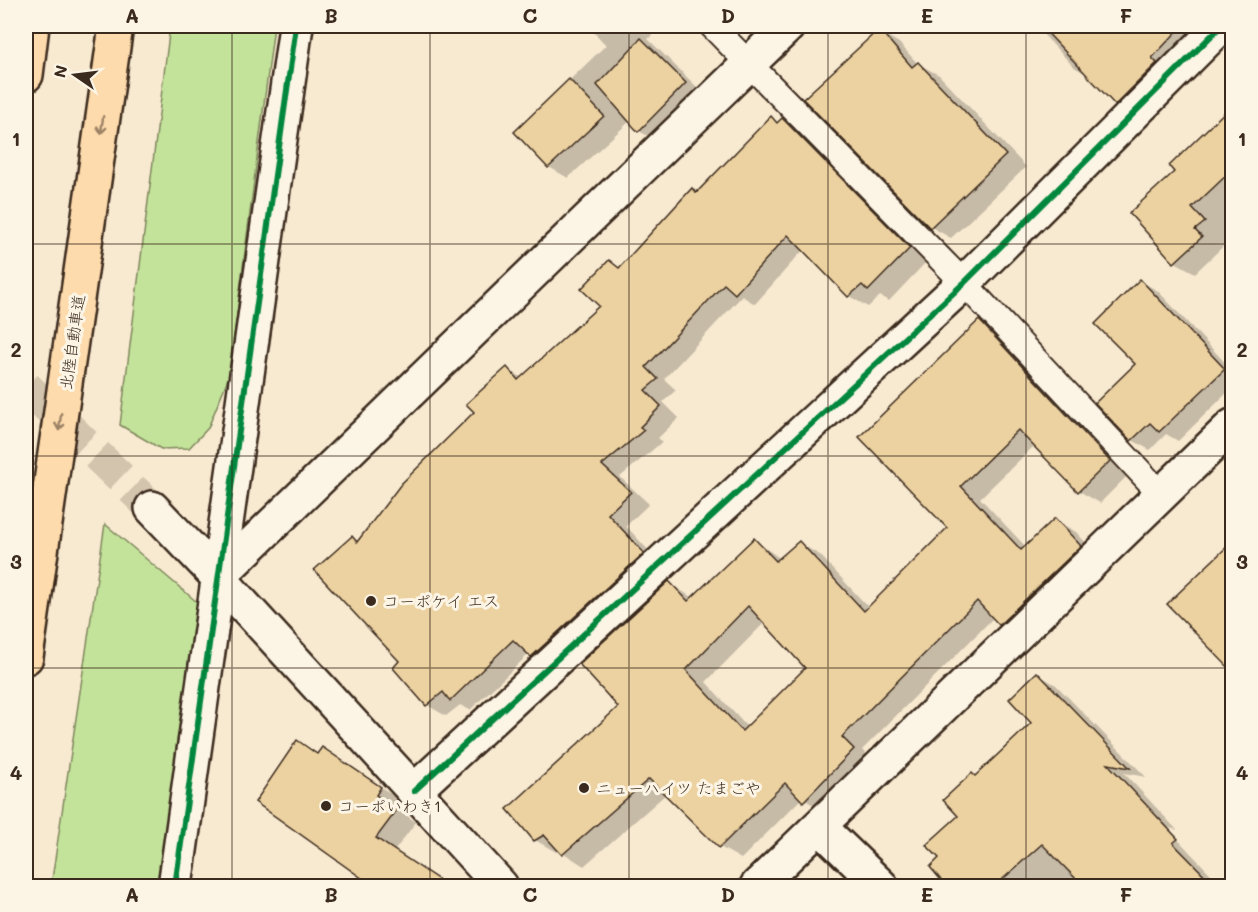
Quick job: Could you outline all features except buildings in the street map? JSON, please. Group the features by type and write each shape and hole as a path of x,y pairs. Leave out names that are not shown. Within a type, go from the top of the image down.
{"highway":[{"path":"26,75 32,26"},
{"name":"北陸自動車道","path":"26,657 116,26"}],"street":[{"path":"175,886 296,26"},
{"path":"218,577 788,26"},
{"path":"414,790 964,283 1221,26"},
{"path":"757,886 1233,426"},
{"path":"152,508 501,886"},
{"path":"820,827 880,886"}],"lane":[{"path":"712,26 964,283 1161,494"}],"green space":[{"path":"170,26 274,26 229,376 208,428 189,448 161,449 120,425"},
{"path":"105,524 211,614 172,886 51,886"}],"tunnel":[{"path":"26,387 152,508"}],"cycle path":[{"path":"175,886 296,26"},
{"path":"414,791 964,283 1221,26"}],"place":[{"name":"コーポケイ エス","path":"371,601"},
{"name":"ニューハイツ たまごや","path":"584,788"},
{"name":"コーポいわき1","path":"326,806"}]}
